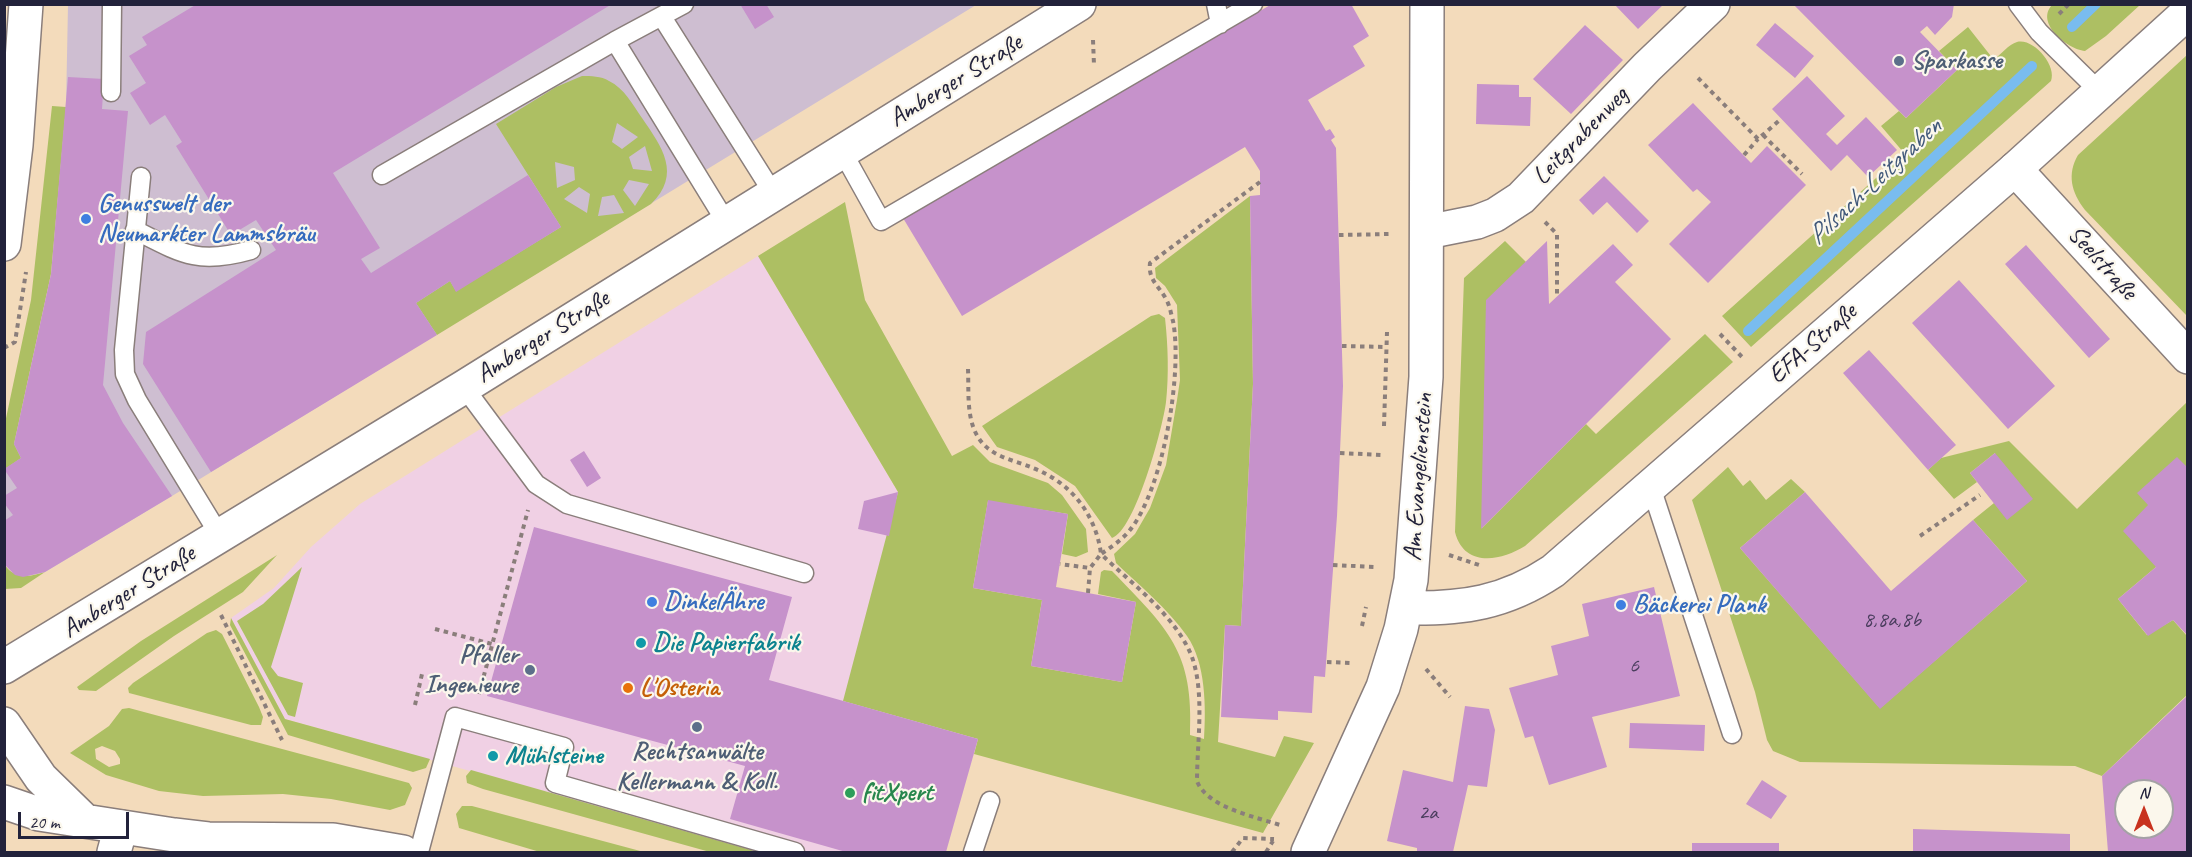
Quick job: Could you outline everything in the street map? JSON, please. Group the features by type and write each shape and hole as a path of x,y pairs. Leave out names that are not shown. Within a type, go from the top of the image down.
{"street":[{"path":"4,244 13,80 26,4"},
{"name":"Amberger Straße","path":"4,667 464,387 1079,4"},
{"name":"Am Evangelienstein","path":"1413,4 1429,82"},
{"name":"Am Evangelienstein","path":"1312,844 1383,687 1406,608 1414,554 1421,460 1427,232 1429,82 1427,4"},
{"name":"Leitgrabenweg","path":"1427,232 1486,219 1521,198 1647,67 1713,4"},
{"name":"EFA-Straße","path":"1406,608 1479,604 1517,592 1553,571 2015,169 2187,12"},
{"name":"Seelstraße","path":"2015,169 2187,357"},
{"path":"4,724 41,778 82,819 118,840 333,840 403,852"},
{"path":"4,802 39,814 82,819"}],"lane":[{"path":"111,92 112,4"},
{"path":"382,175 615,41 684,4"},
{"path":"1216,4 1220,24"},
{"path":"842,151 881,221 1253,4"},
{"path":"2018,4 2039,32 2100,92"},
{"path":"662,17 773,194"},
{"path":"615,41 726,222"},
{"path":"141,177 124,350 125,374 156,434 220,536"},
{"path":"135,230 189,255 209,259 251,250"},
{"path":"464,387 536,484 567,504 804,573"},
{"path":"1651,487 1732,734"},
{"path":"419,852 455,717 564,747 555,783 795,852"},
{"path":"974,852 990,801"}],"path":[{"path":"1698,78 1802,174"},
{"path":"1743,155 1781,119"},
{"path":"1088,593 1090,568 1101,554 1122,539 1136,521 1151,484 1168,428 1175,374 1173,325 1166,299 1150,278 1150,263 1260,182"},
{"path":"1521,198 1557,234 1557,297"},
{"path":"1339,235 1390,234"},
{"path":"1720,334 1748,363"},
{"path":"4,348 15,342"},
{"path":"1342,346 1387,347"},
{"path":"968,369 971,415 978,437 999,455 1033,468 1066,486 1092,521 1101,554 1179,633 1192,658 1198,692 1197,781 1200,789 1216,802 1312,844"},
{"path":"1340,453 1382,455"},
{"path":"472,721 536,484"},
{"path":"1920,536 1980,495"},
{"path":"1059,564 1090,568"},
{"path":"1333,565 1374,567"},
{"path":"221,615 282,740"},
{"path":"435,629 492,644"},
{"path":"1327,662 1352,663"},
{"path":"1425,665 1430,676 1450,697"},
{"path":"415,705 422,674"},
{"path":"1232,852 1243,838 1274,839"}],"shaded area":[{"path":"68,5 976,5 172,496 45,572 23,577 15,575 5,564 5,469 14,444 52,274 66,107"},
{"path":"758,256 898,492 889,536 978,739 945,852 758,852 285,719 231,618 274,588 311,547 360,504"}],"green space":[{"path":"2052,5 2140,5 2106,36 2085,51 2070,46 2055,34 2047,20"},
{"path":"1968,27 1994,60 2014,43 2030,44 2043,54 2051,68 2051,81 1751,347 1722,316 1904,153 1881,126 1899,111 1906,118 1957,70 1939,51"},
{"path":"2187,55 2187,316 2085,210 2074,190 2072,169 2078,155"},
{"path":"582,76 592,76 606,79 624,92 656,139 666,161 665,182 660,193 651,204 437,335 416,303 450,281 456,291 561,227 496,124 556,87","holes":["617,123 638,137 622,149 612,142","645,146 652,171 633,169 629,157","555,162 574,167 575,180 557,188","629,180 649,184 635,206 623,190","579,187 590,194 587,213 564,199","614,195 624,213 598,216 602,197"]},
{"path":"52,106 66,107 51,274 14,444 21,458 5,469 5,423 31,300"},
{"path":"1250,196 1253,384 1241,626 1225,625 1218,742 1275,757 1284,736 1314,743 1263,833 974,754 978,739 843,701 898,492 758,256 845,202 865,300 952,456 973,445 990,462 1048,483 1062,495 1086,529 1088,552 1076,557 1062,554 1068,514 988,501 973,588 1042,600 1031,666 1122,682 1136,602 1098,594 1101,572 1112,571 1148,609 1174,643 1182,661 1187,682 1190,735 1204,739 1203,686 1198,659 1193,647 1171,616 1116,563 1114,554 1135,534 1150,508 1166,465 1180,380 1177,305 1165,286 1156,278 1155,268"},
{"path":"1505,241 1526,262 1482,528 1586,424 1596,434 1705,334 1733,362 1525,546 1495,558 1484,558 1466,551 1455,532 1464,278"},
{"path":"1159,314 1165,318 1167,349 1168,381 1164,415 1154,454 1130,517 1121,531 1112,538 1075,486 1035,460 997,447 982,426 1151,316"},
{"path":"2187,402 2187,468 2148,505 2156,567 2118,599 2147,635 2173,620 2187,636 2187,695 2102,776 2075,766 1800,762 1773,751 1767,740 1755,692 1692,500 1728,467 1743,486 1750,480 1766,500 1791,479 1805,492 1740,548 1880,708 2027,581 1973,520 1994,503 1995,453 1970,473 1977,482 1954,499 1928,470 1941,458 2009,441 2077,509"},
{"path":"277,555 243,592 174,636 96,691 79,690 77,687 141,641"},
{"path":"4,564 13,573 23,576 45,572 21,588 5,589"},
{"path":"302,567 271,667 278,676 303,683 295,717 288,715 237,621 263,604"},
{"path":"231,618 285,719 430,759 426,768 413,772 288,735 230,625"},
{"path":"216,630 222,634 259,707 263,717 261,725 251,725 129,693 128,688 133,683 207,633"},
{"path":"129,708 409,783 412,788 405,805 390,810 331,799 283,794 203,796 159,791 106,775 70,753 109,726 122,709","holes":["102,746 115,751 120,764 109,767 96,759 95,749"]},
{"path":"471,770 758,852 710,852 483,789 467,783 466,776"},
{"path":"462,806 472,806 644,852 540,852 459,828 456,814"}],"building":[{"path":"197,4 612,4 333,173 380,248 361,259 371,273 528,175 561,227 456,292 450,281 416,303 437,335 211,472 143,364 146,332 276,250 256,220 231,235 176,146 182,142 165,115 150,125 130,93 146,83 129,56 147,45 142,37"},
{"path":"740,4 766,4 774,17 755,29"},
{"path":"1272,4 1351,4 1369,36 1353,46 1365,66 1308,100 1326,131 1330,129 1335,137 1331,140 1336,148 1343,386 1337,516 1325,677 1314,676 1312,713 1278,711 1278,720 1221,717 1225,625 1241,626 1253,384 1250,196 1260,195 1260,171 1245,147 962,316 903,218"},
{"path":"1614,4 1664,4 1638,29"},
{"name":"Sparkasse","path":"1793,4 1954,4 1952,17 1935,35 1927,26 1920,32 1957,70 1906,118"},
{"path":"1775,23 1814,56 1795,78 1756,45"},
{"path":"1585,25 1623,60 1571,114 1533,79"},
{"path":"1807,76 1845,116 1826,134 1837,145 1866,117 1897,150 1868,177 1847,155 1831,171 1772,109"},
{"path":"68,77 104,79 102,109 128,111 103,385 123,423 172,496 45,572 23,577 15,575 4,564 4,521 13,515 4,503 4,496 17,488 4,469 21,458 14,444 51,274"},
{"path":"1477,84 1519,85 1519,97 1531,97 1530,126 1476,124"},
{"path":"1693,103 1751,163 1767,146 1806,185 1708,283 1669,244 1711,202 1697,189 1693,192 1648,145"},
{"path":"1604,176 1649,221 1637,233 1607,202 1593,215 1579,200"},
{"path":"1547,241 1549,304 1613,244 1633,265 1615,282 1671,339 1481,529 1486,300"},
{"path":"2026,245 2110,339 2089,358 2005,264"},
{"path":"1959,280 2055,386 2008,429 1912,323"},
{"path":"1869,350 1956,445 1928,470 1843,373"},
{"path":"584,451 601,478 587,487 570,460"},
{"path":"1995,453 2033,499 2007,520 1970,473"},
{"path":"2177,457 2188,468 2188,636 2173,620 2148,636 2118,599 2156,567 2123,531 2148,505 2137,493"},
{"path":"898,492 889,536 858,529 864,501"},
{"path":"1805,492 1891,591 1973,520 2027,581 1880,709 1740,548"},
{"path":"988,500 1068,514 1056,587 1136,602 1122,682 1031,666 1042,600 973,588"},
{"name":"Die Papierfabrik","path":"534,527 792,597 769,680 978,739 946,852 846,852 730,819 745,766 487,696"},
{"path":"1654,587 1680,696 1592,717 1607,767 1549,785 1533,736 1525,738 1509,688 1558,675 1551,646 1589,636 1582,604"},
{"path":"2188,695 2188,852 2108,852 2102,776"},
{"path":"1465,706 1489,709 1495,730 1487,787 1468,785 1453,852 1417,852 1417,848 1387,841 1403,770 1453,782"},
{"path":"1630,723 1705,725 1704,751 1629,748"},
{"path":"1762,780 1787,796 1771,819 1746,804"},
{"path":"1913,829 2070,834 2070,852 1913,852"},
{"path":"1692,843 1779,843 1779,852 1692,852"}],"waterway":[{"name":"Pilsach-Leitgraben","path":"2072,27 2096,4"},
{"name":"Pilsach-Leitgraben","path":"1748,331 2032,66"}],"place":[{"name":"Sparkasse","path":"1899,61"},
{"name":"Genusswelt der Neumarkter Lammsbräu","path":"86,219"},
{"name":"DinkelÄhre","path":"652,602"},
{"name":"Bäckerei Plank","path":"1621,605"},
{"name":"Die Papierfabrik","path":"641,643"},
{"name":"Pfaller Ingenieure","path":"530,670"},
{"name":"L'Osteria","path":"628,688"},
{"name":"Rechtsanwälte Kellermann & Koll.","path":"697,727"},
{"name":"Mühlsteine","path":"493,756"},
{"name":"fitXpert","path":"850,793"}]}
